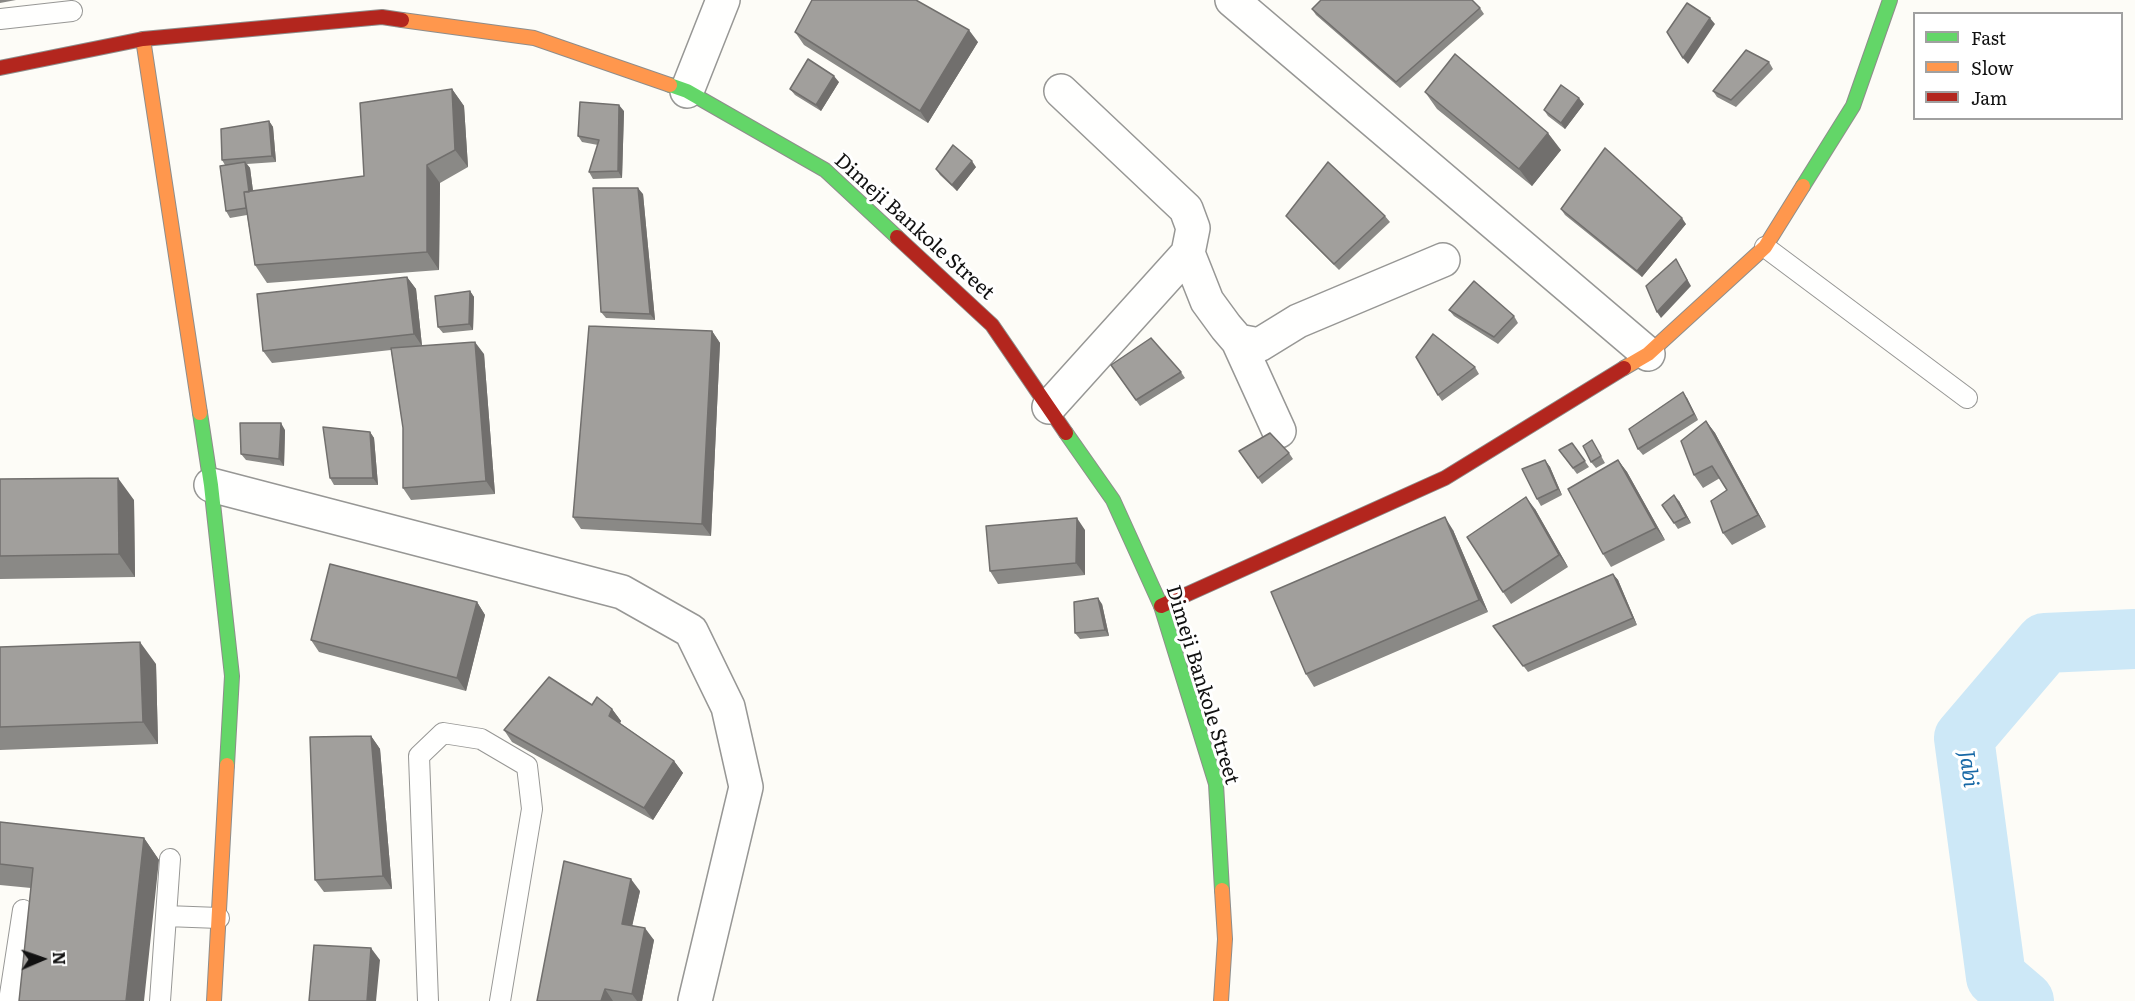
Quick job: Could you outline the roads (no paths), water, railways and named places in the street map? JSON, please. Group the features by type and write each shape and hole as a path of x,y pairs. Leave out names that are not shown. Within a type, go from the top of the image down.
{"street":[{"path":"687,91 723,0"},
{"path":"1232,0 1648,354"},
{"path":"1161,606 1445,478 1648,354 1765,247 1853,106 1890,0"},
{"name":"Dimeji Bankole Street","path":"0,68 143,39 382,17 534,38 687,91 825,170 993,325 1113,501 1161,606 1216,784 1225,939 1221,1001"},
{"path":"143,39 211,485 232,676 214,1001"},
{"path":"1049,407 1188,253 1193,228 1186,209 1061,91"},
{"path":"1188,253 1207,301 1238,341 1279,431"},
{"path":"1238,341 1259,345 1298,321 1443,260"},
{"path":"211,485 622,592 691,632 728,707 746,787 695,1001"}],"lane":[{"path":"0,19 72,11"},
{"path":"1765,247 1967,398"},
{"path":"428,1001 419,756 443,733 481,739 527,766 532,809 500,1001"},
{"path":"160,1001 170,859"},
{"path":"9,1001 23,910"},
{"path":"165,916 219,918"}],"waterway":[{"name":"Jabi","path":"2024,1001 1996,977 1964,738 2045,643 2135,639"}]}
